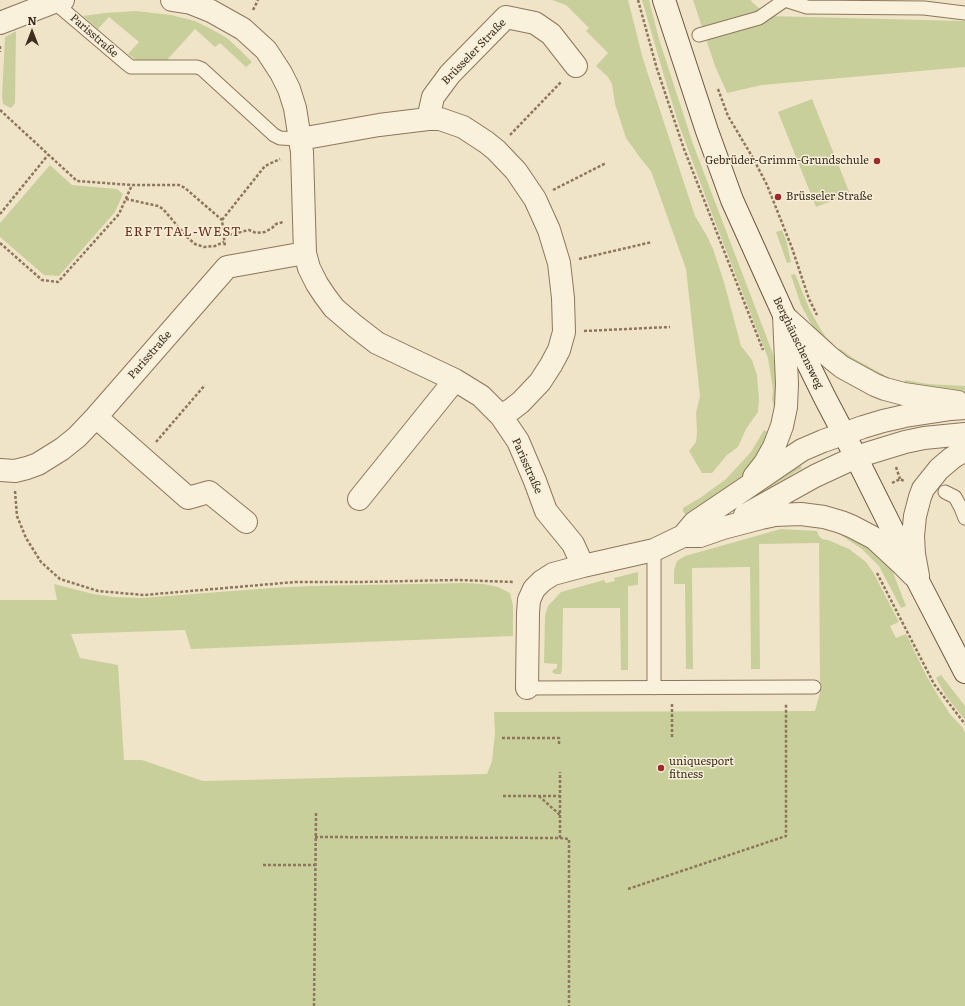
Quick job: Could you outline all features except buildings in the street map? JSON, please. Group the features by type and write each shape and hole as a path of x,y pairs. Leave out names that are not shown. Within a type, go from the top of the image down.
{"street":[{"name":"Parisstraße","path":"172,0 191,3 211,10 243,29 266,50 281,73 289,89 295,108 301,146 305,253 317,284 325,296 334,308 377,343 455,380 481,396 501,416 518,441 546,511 573,544 583,566"},
{"name":"Berghäuschensweg","path":"664,0 707,131 727,186 784,315 965,672"},
{"name":"Parisstraße","path":"0,23 59,1"},
{"name":"Brüsseler Straße","path":"428,118 433,97 450,74 506,17 535,23 551,34 576,66"},
{"path":"301,146 379,125 428,118 440,119 463,126 496,150 516,171 535,199 549,230 559,263 563,298 564,332 559,350 540,382 521,402 501,416"},
{"path":"227,267 305,253"},
{"name":"Parisstraße","path":"7,470 27,468 38,464 62,449 77,437 227,267"},
{"path":"784,315 842,367 875,385 904,394 965,403"},
{"path":"746,488 765,463 774,447 782,426 786,407 788,384 784,315"},
{"path":"359,499 455,380"},
{"path":"526,688 529,600 534,589 542,581 553,574 654,550 683,536 694,523 802,450 823,440 883,421 905,416 965,408"},
{"path":"96,417 188,498 209,492 246,522"},
{"path":"723,528 807,480 856,457 905,442 924,438 965,434"},
{"path":"919,583 914,554 913,536 914,516 920,497 927,484 939,469 952,458 965,450"},
{"path":"683,536 700,536 761,518 788,514 824,517 841,522 874,538 902,564 919,583"}],"lane":[{"path":"699,35 759,18 785,0 807,7 924,8 965,13"},
{"name":"Parisstraße","path":"59,1 131,67 197,67 202,69 274,135 301,146"},
{"path":"945,492 955,497 965,518"},
{"path":"654,550 654,688"},
{"path":"526,688 814,686"}],"path":[{"path":"638,0 657,69 684,149 763,350 764,357"},
{"path":"0,46 0,52"},
{"path":"496,150 576,66"},
{"path":"717,87 728,116 767,185 792,248 809,299 818,316"},
{"path":"0,110 77,181 132,185 179,185 186,188 222,220 227,267"},
{"path":"222,220 265,166 284,157 301,146"},
{"path":"0,214 48,155"},
{"path":"535,199 606,164"},
{"path":"0,243 42,280 58,282 119,214 132,185"},
{"path":"126,199 158,206 163,209 187,237 195,244 204,248 215,246 224,242"},
{"path":"224,236 249,230 256,233 265,232 276,224 304,216"},
{"path":"559,263 652,242"},
{"path":"564,332 670,327"},
{"path":"143,458 205,385"},
{"path":"7,470 15,494 17,516 26,538 41,562 60,579 98,591 144,595 295,582 458,580 516,582 534,589"},
{"path":"876,570 934,684 965,724"},
{"path":"628,889 786,836 786,687"},
{"path":"672,716 672,738"},
{"path":"502,738 559,738 559,744"},
{"path":"560,772 560,838"},
{"path":"503,796 560,796"},
{"path":"539,796 560,815"},
{"path":"314,1006 316,813"},
{"path":"315,837 570,839 569,1006"},
{"path":"263,865 315,865"}],"green space":[{"path":"552,0 628,0 643,59 695,216 713,249 724,282 741,346 752,360 757,375 759,400 758,412 746,429 738,447 727,455 712,473 702,473 689,451 696,442 696,413 700,396 686,269 651,171 626,138 615,104 612,84 608,77 596,66 608,53 586,31 589,28 566,5"},
{"path":"642,0 649,0 659,39 693,144 773,354 777,373 777,412 772,399 773,390 768,358 679,125"},
{"path":"693,0 751,0 768,16 965,21 965,67 762,85 727,93 715,66"},
{"path":"136,11 171,15 195,21 227,38 252,62 246,67 220,43 215,47 195,29 167,60 137,61 128,54 139,42 109,17 98,29 83,16"},
{"path":"16,31 15,103 11,108 3,104 2,97 5,37"},
{"path":"812,99 850,194 816,207 778,112"},
{"path":"50,165 72,185 117,189 123,194 115,212 59,276 44,275 0,237 0,223"},
{"path":"782,230 791,262 787,263 776,232"},
{"path":"795,274 817,323 825,336 833,344 830,347 810,322 801,305 791,275"},
{"path":"840,349 884,375 884,379 835,352"},
{"path":"905,380 928,384 965,386 965,392 924,389 903,385"},
{"path":"764,430 771,434 749,473 689,517 683,512 683,508 700,498 726,479 751,452"},
{"path":"798,461 802,468 704,527"},
{"path":"781,529 817,531 822,539 849,549 866,562 873,572 899,622 890,626 896,638 906,634 937,694 950,714 963,728 965,733 965,1006 0,1006 0,600 57,600 54,584 93,594 114,597 142,598 310,586 464,583 484,584 498,587 510,593 513,606 513,636 191,649 185,630 71,634 80,658 118,665 124,760 142,760 203,781 487,774 492,761 495,733 494,712 815,711 820,692 819,543 759,544 760,669 751,669 750,567 692,568 693,669 686,669 685,584 674,584 674,570 677,561 685,556"},
{"path":"842,531 855,537 889,562 906,606 901,608 879,566 862,549 842,536"},
{"path":"638,572 638,585 628,586 628,670 621,670 620,608 563,608 562,670 561,674 555,674 552,672 557,668 557,664 544,663 545,616 548,606 561,592 604,580 606,583 615,581 614,578"},
{"path":"941,675 965,706 965,720 946,696 938,682 936,678"}],"place":[{"name":"Gebrüder-Grimm-Grundschule","path":"877,161"},
{"name":"Brüsseler Straße","path":"778,197"},
{"name":"uniquesport fitness","path":"661,768"}],"district":[{"name":"ERFTTAL-WEST","path":"183,232"}]}
